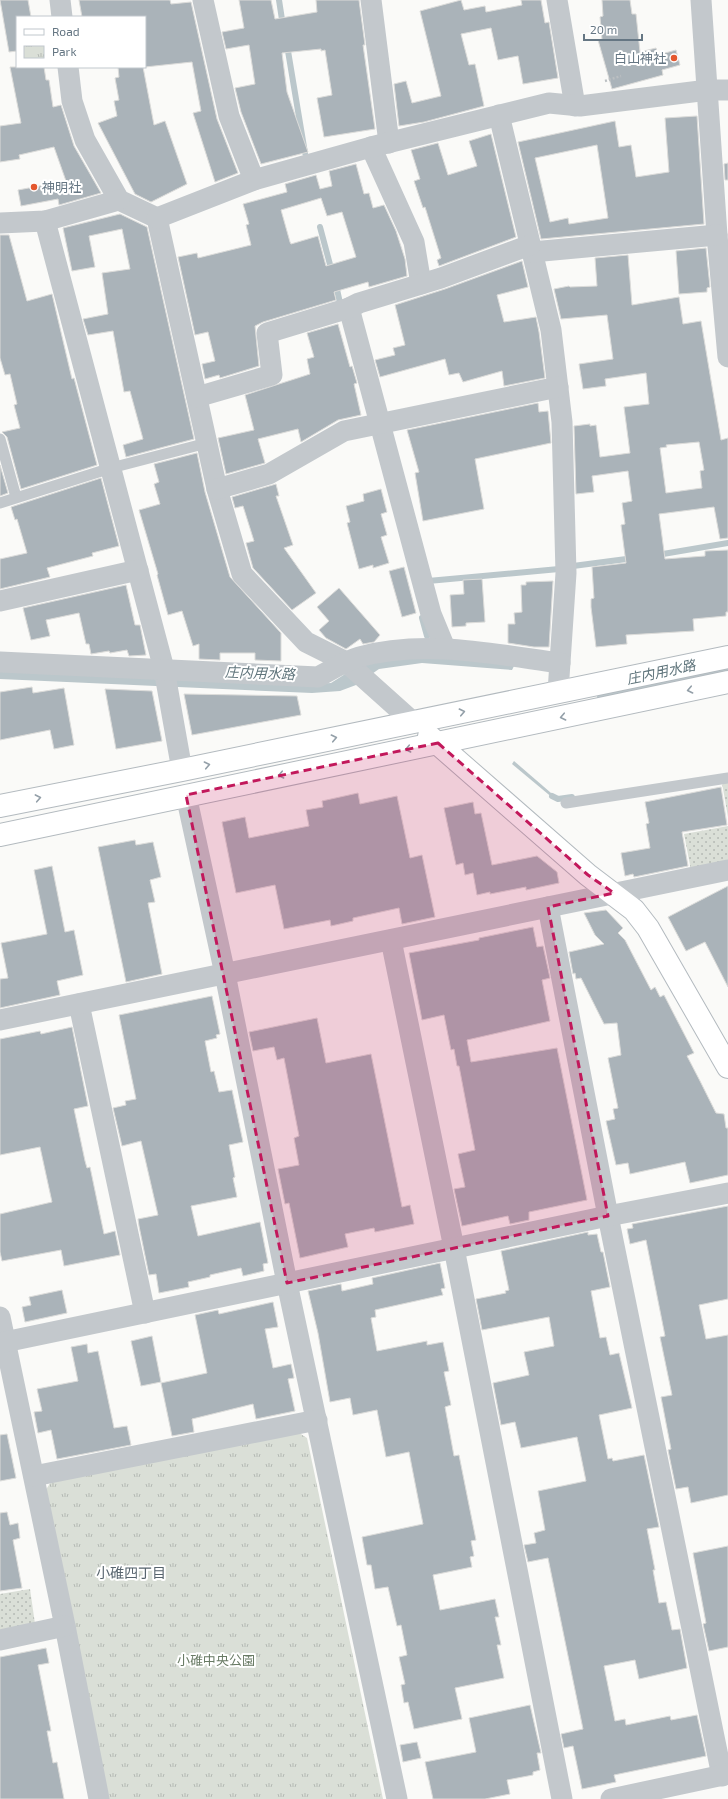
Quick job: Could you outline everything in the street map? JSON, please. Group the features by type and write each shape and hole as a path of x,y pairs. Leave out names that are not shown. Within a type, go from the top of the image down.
{"street":[{"path":"60,0 62,16"},
{"path":"204,0 229,116 254,180"},
{"path":"371,0 380,145 414,242 421,284"},
{"path":"557,0 575,106"},
{"path":"701,0 718,90 717,235 728,357"},
{"path":"68,68 72,101 85,140 119,200 157,218 254,180 380,145 549,103 575,106 718,90"},
{"path":"499,115 551,330 562,422 566,573 558,692"},
{"path":"0,223 45,221 119,200"},
{"path":"157,218 217,489 242,574 306,642 354,670 588,875 614,893 634,910 648,928 728,1067"},
{"path":"45,221 138,570 165,678 182,770"},
{"path":"197,397 272,375 267,333 531,249 717,235"},
{"path":"349,308 431,614 445,648"},
{"path":"217,489 270,474 344,431 558,387"},
{"path":"0,601 138,570"},
{"path":"354,670 358,657 382,652 445,648 560,663"},
{"path":"0,806 182,770 728,657"},
{"path":"0,662 165,678 318,677 354,670"},
{"path":"0,835 728,682"},
{"path":"186,795 225,974 287,1283 397,1799"},
{"path":"0,1020 728,870"},
{"path":"548,907 608,1216 725,1775 652,1795 611,1799"},
{"path":"391,940 454,1248 562,1799"},
{"path":"78,1004 145,1313"},
{"path":"3,1342 608,1216 728,1193"},
{"path":"0,1317 3,1342 34,1476 99,1799"},
{"path":"34,1476 317,1420"},
{"path":"0,1640 65,1626"}],"lane":[{"path":"0,439 16,497"},
{"path":"0,503 111,468 207,443"},
{"path":"566,803 728,778"}],"highlighted area":[{"path":"438,743 588,875 614,893 548,907 608,1216 287,1283 186,795"}],"green space":[{"path":"728,782 728,817 722,783"},
{"path":"728,826 728,862 691,870 684,834"},
{"name":"小碓中央公園","path":"299,1433 307,1438 383,1799 106,1799 45,1491 51,1482"},
{"path":"30,1589 35,1624 0,1630 0,1594"}],"shaded area":[{"path":"425,656 515,664 512,670 422,663 379,669 356,685 340,691 312,693 0,679 0,671 310,684 331,683 364,662"},
{"path":"514,761 558,799 554,799 512,764"}],"building":[{"path":"0,0 28,0 31,16 16,16 16,51 9,52"},
{"path":"79,0 170,0 171,4 191,2 217,119 238,173 215,182 193,113 201,111 192,62 146,67 146,16 82,16"},
{"path":"239,0 271,0 275,19 317,12 316,0 359,0 365,45 363,45 375,129 324,137 317,98 332,95 325,50 321,51 321,49 282,53 287,92 308,152 261,164 241,112 235,88 255,84 249,45 226,49 222,32 244,28"},
{"path":"461,0 464,10 485,6 486,12 522,5 521,0 541,0 545,23 549,22 558,78 523,84 518,56 498,60 491,28 461,34 469,65 475,64 484,106 424,122 399,126 394,84 406,81 412,103 441,96 420,11"},
{"path":"602,0 630,0 632,14 636,14 640,52 656,48 658,55 676,50 680,65 662,70 663,75 612,89 598,40 602,39 600,17 603,16"},
{"path":"10,67 44,68 46,80 49,80 53,107 61,105 74,146 101,193 59,205 58,199 21,206 18,190 66,181 54,147 19,155 20,159 0,162 0,126 21,123"},
{"path":"118,68 143,68 154,125 165,121 187,184 151,202 135,194 98,123 117,116 114,101 119,100 115,78 119,77"},
{"path":"697,116 704,224 541,239 518,142 615,121 619,147 631,145 636,177 669,172 665,118","holes":["597,145 608,218 569,224 568,218 550,222 535,158"]},
{"path":"491,134 516,237 439,266 437,260 441,258 425,207 423,208 414,181 420,179 411,150 438,143 448,175 477,166 469,141"},
{"path":"728,163 728,180 725,180 724,164"},
{"path":"356,164 364,194 369,193 373,208 384,205 396,231 405,259 407,276 369,287 368,282 334,292 336,300 263,322 255,326 259,366 220,378 219,375 205,379 202,364 215,361 208,332 195,335 178,257 197,253 198,258 251,245 246,225 249,224 243,204 287,192 285,184 316,175 320,189 332,186 329,171","holes":["321,198 327,216 342,212 356,257 326,266 318,236 291,244 281,210"]},
{"path":"120,214 147,227 194,439 126,457 123,445 143,439 130,391 124,392 113,331 88,335 83,319 108,314 102,273 130,269 122,229 89,236 95,267 72,271 63,228"},
{"path":"0,235 9,235 27,301 52,294 72,379 74,378 97,465 21,489 7,437 2,432 20,428 14,405 17,404 10,374 5,375 0,358"},
{"path":"706,248 710,287 707,288 707,292 679,294 676,251"},
{"path":"628,255 632,305 679,297 683,324 701,321 721,440 728,438 728,538 720,539 714,507 659,514 665,559 705,556 705,551 728,550 728,612 726,612 726,616 693,619 694,631 626,635 627,644 596,647 591,607 591,599 594,598 592,567 626,563 621,525 625,524 622,503 632,501 628,471 592,476 594,492 576,494 574,426 590,424 590,426 596,425 600,457 630,453 624,407 649,404 646,373 605,379 606,386 583,389 579,364 613,359 607,315 561,319 554,289 569,286 597,286 595,258","holes":["699,442 704,470 700,471 702,488 666,493 660,448 667,447 666,445"]},
{"path":"522,261 528,287 497,295 504,322 536,317 545,378 504,386 502,371 463,382 459,373 449,375 445,359 380,377 375,360 395,355 393,348 405,345 395,305 445,289"},
{"path":"338,324 350,367 352,366 357,383 354,384 361,415 338,420 301,442 298,429 258,439 265,463 226,474 218,438 254,430 245,395 310,374 307,359 314,357 307,333"},
{"path":"538,403 539,412 548,411 551,443 475,459 484,509 423,521 415,473 419,472 407,430"},
{"path":"197,453 205,492 230,577 281,633 281,661 255,660 255,653 220,653 220,660 199,659 199,644 193,646 182,611 168,615 157,575 158,574 139,510 160,504 154,484 159,482 154,464"},
{"path":"0,465 8,493 0,496"},
{"path":"101,478 119,546 92,553 93,556 47,568 50,577 0,589 0,559 27,553 17,519 15,520 11,507"},
{"path":"276,484 279,496 276,496 293,545 284,548 316,593 292,610 253,568 246,543 254,541 243,506 235,508 232,497"},
{"path":"381,489 387,512 381,514 387,535 381,537 389,563 373,568 373,565 359,569 347,523 350,522 346,506 364,501 363,494"},
{"path":"404,567 416,613 402,617 389,571"},
{"path":"482,579 485,622 466,623 466,626 452,627 450,595 464,594 463,580"},
{"path":"553,581 549,647 534,647 508,643 508,624 515,624 514,613 522,612 521,585 526,585 526,582"},
{"path":"126,585 135,625 140,625 146,655 129,656 127,650 91,654 89,644 86,644 79,613 46,620 50,636 31,640 23,608"},
{"path":"339,588 380,635 374,642 363,644 360,639 346,649 326,638 319,630 329,621 317,607"},
{"path":"32,687 33,693 64,688 74,745 54,749 50,730 0,740 0,692"},
{"path":"105,689 152,691 162,741 116,749"},
{"path":"184,694 297,696 301,715 192,735"},
{"path":"721,787 727,825 682,832 688,866 634,877 633,874 625,876 621,853 650,848 646,824 649,823 645,802"},
{"path":"358,793 360,804 397,796 410,858 422,855 435,917 402,924 399,908 353,918 353,921 331,926 330,920 284,929 275,885 236,893 222,822 245,817 249,838 309,826 306,810 323,807 322,801"},
{"path":"473,802 475,814 481,813 492,865 537,856 557,872 559,883 526,890 526,887 477,895 473,873 465,875 463,863 456,865 444,808"},
{"path":"135,840 136,845 153,842 161,877 150,880 155,902 148,903 162,974 126,982 98,847"},
{"path":"52,866 65,932 74,930 83,975 57,981 60,995 0,1008 0,979 8,978 1,943 47,934 34,870"},
{"path":"728,886 728,987 705,942 686,951 668,917"},
{"path":"606,910 623,928 618,933 625,940 651,990 655,987 660,997 664,995 694,1053 687,1056 716,1113 724,1114 726,1128 728,1128 728,1175 690,1183 685,1162 630,1174 628,1163 616,1165 606,1121 615,1119 613,1109 618,1108 608,1058 621,1055 617,1023 604,1024 581,978 576,979 575,973 573,974 569,952 604,944 595,935 584,913"},
{"path":"533,927 537,947 543,946 550,978 542,980 550,1021 467,1040 471,1062 557,1048 587,1200 529,1212 529,1220 510,1224 508,1216 462,1226 454,1189 465,1187 458,1154 475,1150 459,1066 457,1066 454,1049 451,1050 444,1015 422,1020 409,953 479,940 479,938"},
{"path":"212,996 220,1034 216,1035 217,1038 205,1041 211,1072 214,1071 219,1092 232,1090 243,1142 229,1145 237,1197 191,1206 198,1236 260,1222 268,1263 263,1264 264,1271 243,1276 241,1268 188,1282 189,1287 159,1293 156,1274 149,1275 138,1219 158,1215 141,1141 122,1146 113,1108 126,1105 125,1101 136,1099 119,1015"},
{"path":"317,1018 326,1063 371,1054 402,1207 410,1205 414,1224 375,1232 374,1228 345,1234 348,1247 300,1258 289,1203 285,1204 278,1169 299,1165 294,1138 299,1136 284,1058 277,1060 274,1047 253,1051 249,1032"},
{"path":"72,1027 88,1106 74,1109 85,1161 87,1168 90,1167 104,1234 115,1231 120,1255 64,1266 61,1250 2,1261 0,1252 0,1214 52,1202 40,1147 0,1155 0,1039 40,1031 41,1034"},
{"path":"728,1206 728,1299 699,1305 706,1339 728,1335 728,1495 691,1503 688,1487 676,1489 668,1450 671,1449 661,1397 672,1395 660,1337 665,1336 646,1240 630,1244 627,1229 633,1228 632,1224"},
{"path":"588,1232 588,1235 597,1234 601,1252 603,1252 610,1287 591,1291 600,1338 606,1337 610,1355 619,1353 632,1408 599,1415 608,1459 612,1458 613,1461 644,1455 659,1527 647,1529 655,1570 653,1570 659,1603 666,1602 672,1630 680,1629 687,1668 639,1679 635,1660 604,1666 615,1721 625,1719 626,1725 670,1716 671,1720 697,1715 706,1756 614,1775 616,1782 582,1789 573,1746 564,1748 561,1734 583,1729 548,1558 528,1562 524,1545 536,1543 534,1533 545,1530 538,1491 586,1481 577,1437 521,1448 515,1422 501,1425 493,1383 529,1375 524,1352 554,1346 549,1317 482,1330 476,1299 506,1293 505,1291 509,1290 501,1251"},
{"path":"440,1263 445,1288 441,1289 443,1295 375,1310 376,1317 371,1318 377,1351 427,1341 427,1345 443,1342 449,1371 444,1372 451,1405 445,1407 454,1456 459,1455 476,1540 471,1541 474,1556 470,1557 472,1567 433,1575 440,1610 495,1599 499,1617 495,1617 501,1645 497,1645 504,1678 455,1688 462,1719 414,1729 408,1702 404,1703 401,1685 405,1684 399,1657 407,1655 401,1625 397,1626 388,1587 375,1589 371,1565 367,1565 362,1537 423,1524 409,1452 386,1457 377,1410 353,1415 350,1398 330,1402 318,1333 308,1291 341,1284 342,1291 373,1284 372,1278"},
{"path":"62,1290 67,1313 25,1322 22,1307 31,1305 29,1297"},
{"path":"273,1302 278,1327 265,1329 273,1368 291,1364 294,1378 288,1379 295,1411 256,1419 253,1404 192,1419 194,1432 172,1436 161,1383 207,1373 195,1315 218,1310 219,1314"},
{"path":"152,1336 161,1382 141,1386 131,1341"},
{"path":"87,1344 88,1353 98,1351 114,1428 127,1426 131,1445 57,1459 51,1430 38,1433 34,1412 42,1411 37,1389 78,1381 71,1347"},
{"path":"7,1434 16,1478 0,1481 0,1435"},
{"path":"7,1512 10,1525 18,1523 20,1538 13,1540 22,1588 0,1591 0,1513"},
{"path":"728,1546 728,1647 709,1651 703,1624 706,1623 693,1553"},
{"path":"46,1648 49,1663 38,1665 51,1731 47,1731 53,1763 57,1762 64,1799 0,1799 0,1657"},
{"path":"530,1705 541,1753 537,1753 540,1770 533,1772 533,1775 507,1780 510,1794 485,1799 433,1799 425,1762 476,1752 469,1718"},
{"path":"417,1742 421,1758 403,1762 400,1745"}],"waterway":[{"path":"279,0 283,26"},
{"path":"287,45 305,153"},
{"path":"320,227 332,272"},
{"path":"336,285 340,303"},
{"path":"657,555 728,543"},
{"path":"573,566 634,558"},
{"path":"428,581 559,569"},
{"path":"422,618 427,636"},
{"name":"庄内用水路","path":"600,697 728,670"},
{"path":"552,796 558,799 572,797"}],"place":[{"name":"白山神社","path":"674,58"},
{"name":"神明社","path":"34,187"}],"district":[{"name":"小碓四丁目","path":"131,1573"}]}
